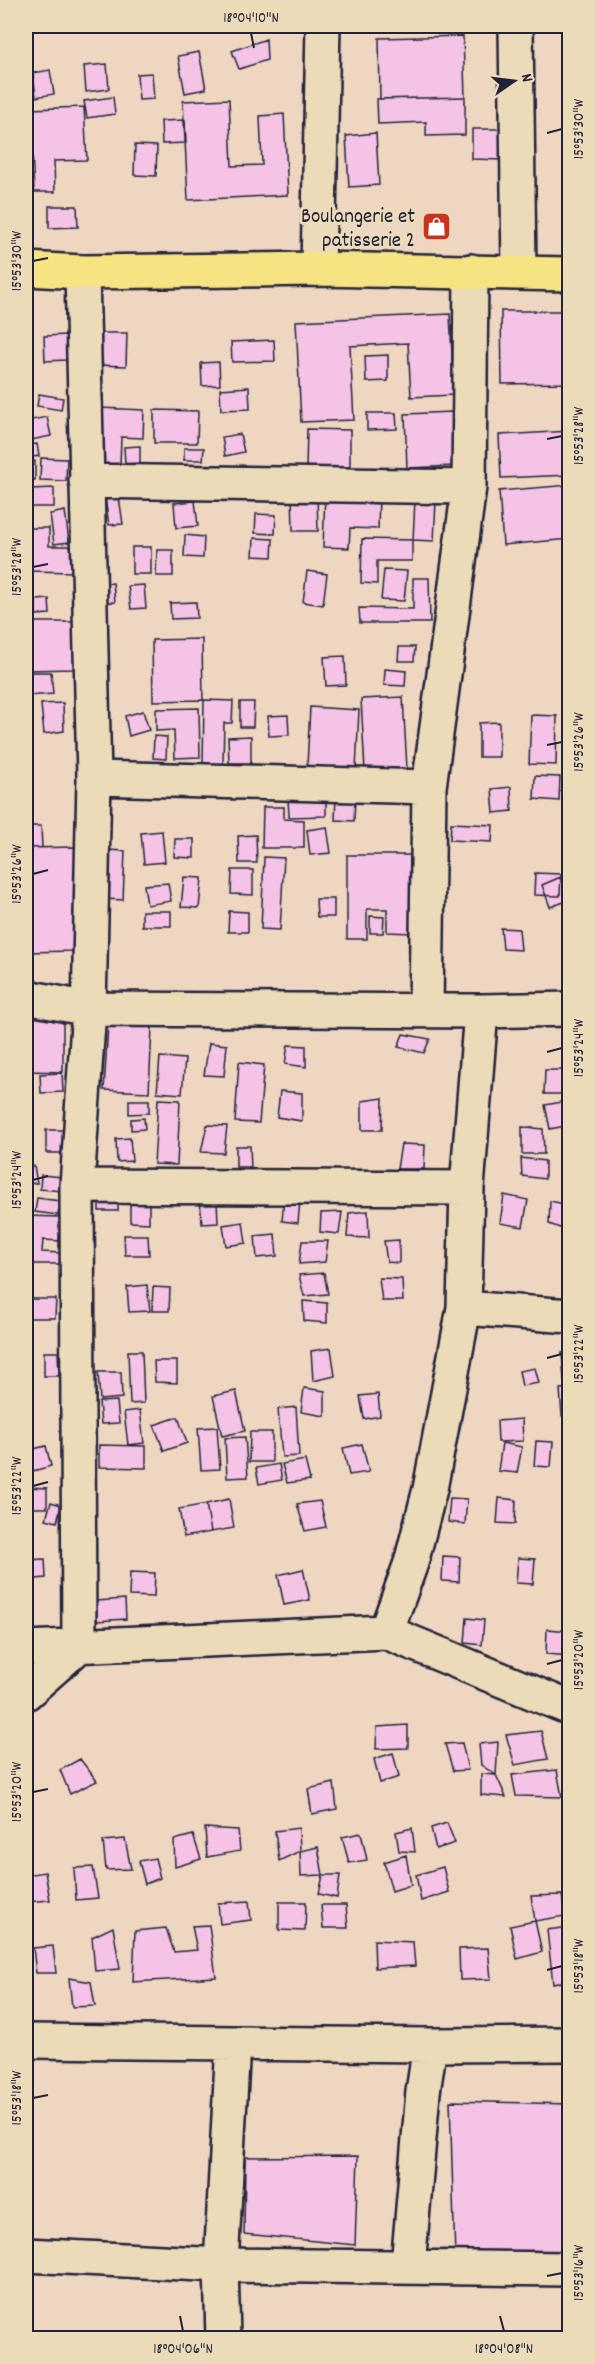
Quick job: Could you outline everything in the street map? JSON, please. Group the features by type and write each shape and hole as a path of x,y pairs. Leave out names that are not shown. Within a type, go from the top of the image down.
{"main road":[{"path":"26,269 82,272 318,269 570,274"}],"street":[{"path":"318,269 323,26"},
{"path":"516,26 519,272"},
{"path":"426,1010 429,787 468,487 471,271"},
{"path":"26,1693 79,1646 77,1186 89,1009 94,778 82,272"},
{"path":"86,482 468,487"},
{"path":"94,778 429,787"},
{"path":"26,997 89,1009 481,1011 570,1009"},
{"path":"386,1632 411,1563 430,1489 464,1308 467,1188 481,1011"},
{"path":"77,1186 467,1188"},
{"path":"464,1308 570,1316"},
{"path":"26,1648 386,1632 570,1708"},
{"path":"26,2041 570,2044"},
{"path":"223,2338 221,2265 233,2043"},
{"path":"408,2266 423,2092 430,2045"},
{"path":"26,2254 221,2265 570,2269"}],"building":[{"path":"463,36 465,97 380,99 379,38"},
{"path":"266,39 267,60 239,69 232,51"},
{"path":"199,52 206,89 185,93 178,56"},
{"path":"107,64 109,89 86,92 84,66"},
{"path":"50,70 54,94 36,97 33,73"},
{"path":"152,73 154,99 139,100 137,74"},
{"path":"26,93 29,93 30,113 26,113"},
{"path":"113,97 115,114 87,118 84,101"},
{"path":"465,97 465,135 426,136 426,122 378,124 377,99"},
{"path":"229,99 232,166 262,165 260,116 284,114 288,195 188,200 183,101"},
{"path":"84,107 87,160 54,161 55,192 34,192 30,109"},
{"path":"185,120 186,143 162,144 161,121"},
{"path":"472,129 503,129 503,160 472,159"},
{"path":"376,133 379,185 349,187 346,136"},
{"path":"135,145 157,146 156,176 134,175"},
{"path":"570,156 570,184 569,184 565,157"},
{"path":"49,206 77,206 78,227 49,228"},
{"path":"501,311 570,311 570,383 502,384"},
{"path":"450,314 454,395 411,397 408,343 350,346 354,420 301,422 296,321"},
{"path":"98,333 127,333 126,366 96,365"},
{"path":"67,335 67,360 45,361 44,336"},
{"path":"274,340 275,361 232,362 231,342"},
{"path":"388,355 388,381 366,382 365,356"},
{"path":"219,362 220,385 202,386 201,363"},
{"path":"249,387 250,409 221,410 220,389"},
{"path":"39,394 63,398 61,410 37,406"},
{"path":"100,408 144,410 143,438 121,437 120,466 98,475"},
{"path":"154,410 198,411 197,443 154,443"},
{"path":"452,412 455,466 407,468 405,414"},
{"path":"367,413 396,413 397,429 367,430"},
{"path":"47,417 51,436 26,441 26,421"},
{"path":"307,429 350,430 350,468 306,468"},
{"path":"570,431 570,475 501,478 499,435"},
{"path":"240,434 244,452 225,456 222,437"},
{"path":"37,444 39,456 26,458 26,445"},
{"path":"140,446 140,463 125,464 124,447"},
{"path":"184,448 204,448 203,460 184,460"},
{"path":"41,458 67,459 66,481 40,480"},
{"path":"26,461 35,461 35,480 26,480"},
{"path":"570,485 570,539 503,545 499,491"},
{"path":"54,488 54,507 31,507 30,489"},
{"path":"325,493 379,496 378,529 350,528 349,548 323,547"},
{"path":"317,494 318,531 293,531 292,495"},
{"path":"119,497 123,524 109,525 105,498"},
{"path":"415,500 436,501 434,541 413,540"},
{"path":"195,501 198,526 176,528 174,503"},
{"path":"65,511 69,542 54,544 50,514"},
{"path":"256,514 276,515 275,534 255,533"},
{"path":"26,528 49,528 49,546 74,546 74,572 26,571"},
{"path":"185,535 204,537 203,558 184,557"},
{"path":"254,538 273,539 272,557 253,556"},
{"path":"362,539 412,540 412,561 377,561 377,584 361,583"},
{"path":"132,547 151,547 151,574 132,574"},
{"path":"157,550 173,550 173,576 156,576"},
{"path":"384,570 407,571 404,601 381,600"},
{"path":"307,571 327,574 323,605 303,602"},
{"path":"413,578 429,578 430,623 360,623 359,608 413,609"},
{"path":"113,583 115,602 101,603 100,584"},
{"path":"144,585 146,608 131,609 128,586"},
{"path":"49,599 50,614 36,615 36,600"},
{"path":"196,602 197,618 171,619 170,603"},
{"path":"26,622 73,622 74,669 26,670"},
{"path":"202,639 203,700 153,701 152,640"},
{"path":"399,647 415,647 414,661 398,661"},
{"path":"345,656 346,685 326,686 324,657"},
{"path":"385,669 406,671 405,686 384,685"},
{"path":"26,672 51,672 53,694 26,696"},
{"path":"403,697 407,769 365,771 361,699"},
{"path":"204,700 233,701 232,723 224,723 223,764 203,764"},
{"path":"240,702 254,702 253,727 240,727"},
{"path":"63,703 64,731 44,734 41,704"},
{"path":"310,707 359,710 356,770 307,767"},
{"path":"199,708 200,757 175,758 174,730 156,731 156,709"},
{"path":"143,711 149,730 129,736 125,716"},
{"path":"288,715 289,735 269,736 268,716"},
{"path":"531,715 557,716 556,765 529,764"},
{"path":"499,722 499,757 479,757 479,723"},
{"path":"154,736 167,737 166,759 153,758"},
{"path":"251,736 251,763 229,763 228,737"},
{"path":"535,776 560,777 559,801 534,799"},
{"path":"511,787 512,811 494,813 492,789"},
{"path":"326,797 326,816 289,817 288,798"},
{"path":"336,797 355,798 354,821 335,820"},
{"path":"263,807 284,807 284,819 304,820 304,848 262,848"},
{"path":"451,823 493,825 492,842 450,840"},
{"path":"26,826 41,826 42,848 26,848"},
{"path":"327,827 331,853 310,855 307,830"},
{"path":"162,831 165,862 144,864 141,833"},
{"path":"256,835 257,863 239,863 238,836"},
{"path":"175,839 194,839 194,858 174,857"},
{"path":"75,847 74,951 26,952 26,848"},
{"path":"107,850 125,851 123,900 105,899"},
{"path":"347,855 412,855 412,933 387,932 387,909 367,909 367,939 347,939"},
{"path":"264,857 284,858 280,930 261,929"},
{"path":"232,870 253,870 253,895 231,894"},
{"path":"535,873 561,874 560,896 534,895"},
{"path":"570,873 570,900 550,907 542,885"},
{"path":"184,877 202,878 199,908 181,907"},
{"path":"168,883 171,901 147,905 144,885"},
{"path":"316,899 334,899 334,917 317,917"},
{"path":"142,911 171,911 171,926 142,926"},
{"path":"229,911 248,912 248,932 228,932"},
{"path":"370,916 384,917 383,933 370,933"},
{"path":"501,928 519,929 521,950 503,949"},
{"path":"63,1015 63,1072 26,1071 26,1016"},
{"path":"108,1024 152,1027 149,1092 104,1090"},
{"path":"403,1034 430,1039 424,1053 398,1047"},
{"path":"209,1043 227,1045 224,1076 204,1075"},
{"path":"288,1045 306,1046 306,1067 285,1064"},
{"path":"160,1057 185,1059 182,1094 157,1092"},
{"path":"239,1062 264,1065 259,1123 235,1122"},
{"path":"545,1070 568,1070 567,1094 544,1094"},
{"path":"62,1073 63,1092 41,1093 40,1074"},
{"path":"280,1091 302,1093 302,1121 277,1117"},
{"path":"383,1098 382,1130 362,1130 362,1101"},
{"path":"158,1099 180,1100 177,1165 154,1164"},
{"path":"129,1100 149,1100 149,1113 129,1114"},
{"path":"567,1101 570,1125 550,1129 545,1105"},
{"path":"144,1118 145,1129 131,1130 131,1119"},
{"path":"207,1125 227,1126 224,1153 201,1152"},
{"path":"522,1127 543,1129 544,1154 522,1154"},
{"path":"46,1130 64,1130 64,1153 46,1153"},
{"path":"130,1138 132,1161 117,1162 116,1139"},
{"path":"401,1144 425,1145 424,1169 397,1169"},
{"path":"236,1146 250,1146 251,1167 236,1167"},
{"path":"521,1158 545,1161 545,1179 522,1176"},
{"path":"34,1166 37,1183 26,1184 26,1168"},
{"path":"41,1175 63,1177 62,1191 40,1189"},
{"path":"504,1195 528,1200 523,1227 500,1223"},
{"path":"99,1197 118,1197 118,1211 99,1211"},
{"path":"37,1198 60,1201 58,1215 35,1212"},
{"path":"217,1199 218,1223 202,1224 200,1200"},
{"path":"284,1199 300,1200 298,1223 282,1221"},
{"path":"130,1201 149,1201 149,1223 130,1222"},
{"path":"550,1201 570,1205 568,1231 549,1224"},
{"path":"368,1211 369,1238 347,1237 349,1213"},
{"path":"342,1212 339,1234 320,1232 321,1213"},
{"path":"26,1216 60,1217 60,1241 43,1240 42,1252 61,1253 61,1264 26,1264"},
{"path":"243,1222 246,1243 226,1246 223,1225"},
{"path":"275,1234 277,1256 257,1258 255,1236"},
{"path":"124,1235 148,1235 149,1255 125,1255"},
{"path":"399,1240 399,1263 387,1262 384,1241"},
{"path":"302,1241 328,1241 325,1262 299,1264"},
{"path":"324,1273 328,1294 304,1296 299,1275"},
{"path":"379,1278 402,1279 403,1301 382,1301"},
{"path":"147,1285 150,1311 129,1312 127,1287"},
{"path":"153,1287 170,1288 169,1311 152,1311"},
{"path":"28,1299 56,1299 55,1318 28,1318"},
{"path":"303,1301 327,1303 327,1323 304,1321"},
{"path":"331,1348 335,1376 313,1381 311,1351"},
{"path":"128,1351 142,1351 144,1403 130,1404"},
{"path":"44,1352 58,1352 59,1376 44,1376"},
{"path":"570,1352 570,1380 564,1380 562,1353"},
{"path":"154,1361 177,1361 177,1383 155,1382"},
{"path":"535,1368 539,1383 522,1386 519,1371"},
{"path":"98,1372 121,1372 122,1398 100,1400"},
{"path":"304,1388 325,1391 325,1416 301,1412"},
{"path":"570,1388 570,1415 562,1416 560,1389"},
{"path":"236,1391 245,1431 222,1436 213,1396"},
{"path":"378,1394 380,1416 364,1419 360,1396"},
{"path":"117,1401 119,1423 101,1424 99,1402"},
{"path":"296,1407 299,1456 282,1457 278,1409"},
{"path":"140,1410 144,1443 128,1445 124,1412"},
{"path":"178,1417 187,1443 164,1451 154,1425"},
{"path":"522,1419 523,1441 498,1442 497,1421"},
{"path":"217,1427 220,1469 201,1470 198,1428"},
{"path":"250,1432 272,1432 272,1462 249,1462"},
{"path":"26,1437 29,1450 46,1446 51,1466 26,1473"},
{"path":"245,1437 248,1477 227,1478 225,1438"},
{"path":"536,1441 553,1442 551,1467 534,1466"},
{"path":"502,1443 522,1447 517,1473 498,1471"},
{"path":"362,1444 369,1472 349,1475 343,1448"},
{"path":"99,1445 146,1446 146,1468 99,1467"},
{"path":"305,1460 310,1480 287,1483 282,1464"},
{"path":"279,1464 282,1480 259,1484 256,1468"},
{"path":"26,1487 47,1488 47,1508 26,1508"},
{"path":"450,1498 467,1499 465,1524 448,1522"},
{"path":"499,1498 516,1500 515,1524 497,1523"},
{"path":"229,1499 234,1528 211,1532 206,1504"},
{"path":"320,1501 326,1527 305,1531 297,1504"},
{"path":"51,1502 61,1505 57,1522 46,1519"},
{"path":"206,1504 211,1532 184,1537 179,1509"},
{"path":"443,1556 460,1557 459,1582 442,1581"},
{"path":"518,1558 535,1559 533,1584 516,1583"},
{"path":"45,1559 46,1578 26,1580 26,1560"},
{"path":"303,1569 310,1600 284,1605 278,1575"},
{"path":"130,1572 155,1573 154,1597 129,1596"},
{"path":"125,1599 126,1619 97,1621 96,1601"},
{"path":"467,1618 484,1620 482,1645 465,1643"},
{"path":"547,1629 570,1631 570,1656 546,1654"},
{"path":"408,1725 408,1748 376,1749 377,1727"},
{"path":"541,1731 548,1759 515,1765 506,1735"},
{"path":"498,1742 496,1775 481,1765 479,1744"},
{"path":"462,1743 468,1770 453,1771 445,1744"},
{"path":"393,1753 399,1777 380,1783 374,1759"},
{"path":"80,1759 97,1781 70,1794 60,1770"},
{"path":"557,1770 562,1797 516,1796 512,1775"},
{"path":"481,1774 496,1775 506,1797 481,1795"},
{"path":"334,1783 337,1809 312,1814 308,1789"},
{"path":"447,1823 455,1843 436,1849 431,1828"},
{"path":"205,1828 238,1830 240,1851 207,1857"},
{"path":"299,1828 300,1851 279,1861 275,1831"},
{"path":"412,1828 415,1852 399,1851 396,1832"},
{"path":"361,1833 367,1860 349,1863 342,1837"},
{"path":"193,1835 201,1859 175,1867 174,1840"},
{"path":"125,1839 131,1869 106,1870 103,1841"},
{"path":"318,1847 323,1875 301,1876 300,1851"},
{"path":"406,1855 411,1885 392,1891 384,1862"},
{"path":"155,1858 160,1878 145,1884 139,1861"},
{"path":"93,1867 98,1898 76,1900 74,1868"},
{"path":"443,1867 449,1892 421,1901 416,1875"},
{"path":"45,1872 50,1900 27,1902 26,1875"},
{"path":"323,1875 340,1875 337,1898 319,1894"},
{"path":"562,1895 565,1916 535,1921 531,1896"},
{"path":"249,1901 251,1920 220,1924 218,1903"},
{"path":"279,1902 306,1902 305,1931 279,1930"},
{"path":"321,1905 346,1905 348,1928 323,1928"},
{"path":"535,1921 542,1952 517,1959 510,1926"},
{"path":"209,1925 216,1977 133,1982 135,1931 166,1928 174,1952 197,1950 192,1926"},
{"path":"113,1927 120,1969 95,1971 92,1937"},
{"path":"570,1927 570,1980 553,1984 547,1930"},
{"path":"374,1940 413,1942 415,1966 375,1968"},
{"path":"53,1946 56,1973 36,1973 33,1948"},
{"path":"488,1948 491,1979 460,1980 459,1949"},
{"path":"69,1978 91,1982 95,2006 72,2007"},
{"path":"450,2101 570,2104 570,2256 455,2257"},
{"path":"358,2156 355,2245 244,2234 245,2157"}],"place":[{"name":"Boulangerie et patisserie 2","path":"436,227"}]}
